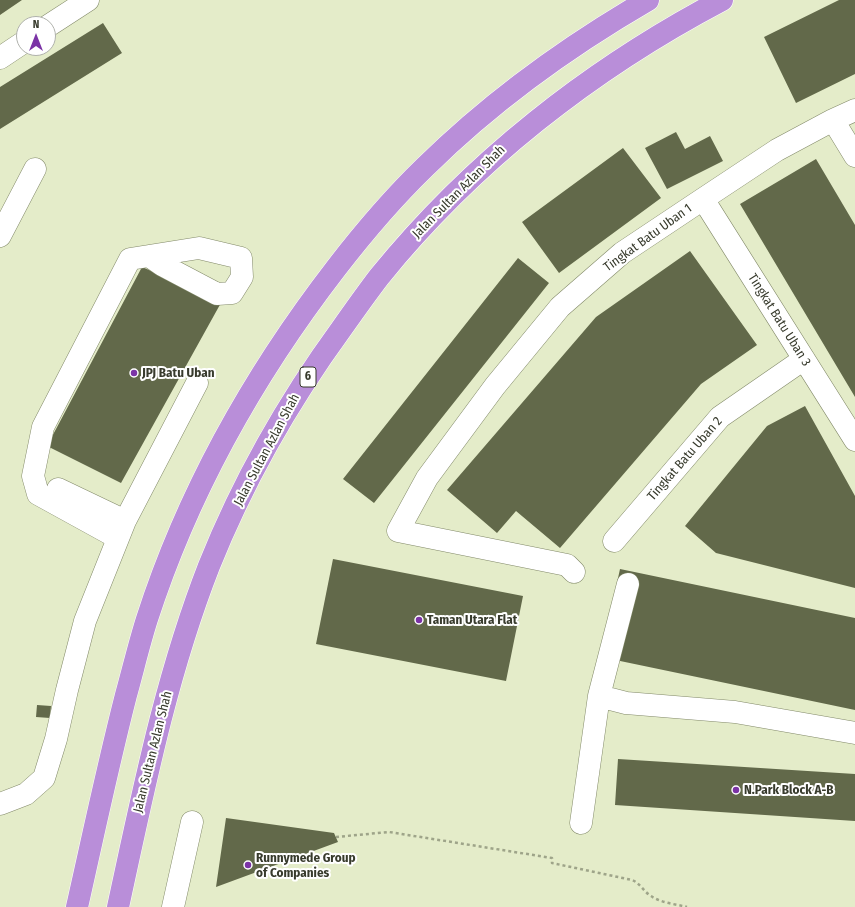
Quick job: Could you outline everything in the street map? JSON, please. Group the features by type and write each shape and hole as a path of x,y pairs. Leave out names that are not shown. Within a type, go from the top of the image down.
{"highway":[{"path":"77,907 111,752 149,612 183,524 205,477 228,432 269,364 298,320 356,243 424,168 475,121 538,70 583,39 648,0"},
{"name":"Jalan Sultan Azlan Shah","path":"118,907 158,726 180,651 207,572 229,521 260,458 289,406 320,359 378,278 424,225 507,145 552,108 603,70 687,18 722,0"}],"street":[{"path":"56,21 88,0"},
{"path":"0,58 16,47"},
{"name":"Tingkat Batu Uban 1","path":"574,572 567,565 398,531 427,478 495,386 560,307 622,253 777,150 855,110"},
{"path":"833,120 855,156"},
{"path":"0,236 36,169"},
{"name":"Tingkat Batu Uban 3","path":"703,199 855,440"},
{"path":"122,530 38,494 32,476 43,427 130,259 149,256"},
{"name":"Tingkat Batu Uban 2","path":"614,541 720,417 804,359"},
{"path":"0,804 26,794 44,778 56,739 85,621 122,530 197,383"},
{"path":"581,823 599,696 628,584"},
{"path":"599,696 626,703 735,712 855,733"},
{"path":"173,907 192,822"}],"path":[{"path":"336,837 389,832 552,858 552,863 632,880 637,882 650,896 687,907"}],"building":[{"path":"0,0 22,0 0,15"},
{"path":"839,0 855,0 855,74 796,103 764,37"},
{"path":"103,23 122,53 0,129 0,87 50,56 56,56 56,52"},
{"path":"676,132 685,149 710,136 723,161 667,189 645,148"},
{"path":"623,148 661,198 559,273 522,222"},
{"path":"816,159 855,225 855,397 740,204"},
{"path":"690,251 757,345 701,384 560,548 516,511 497,533 447,490 596,317"},
{"path":"518,258 549,283 374,503 343,479"},
{"name":"JPJ Batu Uban","path":"142,267 222,301 121,483 47,446"},
{"path":"805,406 855,496 855,588 716,553 685,526 767,426"},
{"name":"Taman Utara Flat","path":"333,559 523,596 506,681 316,644"},
{"path":"620,569 855,618 855,710 601,657"},
{"path":"37,705 51,706 50,718 36,717"},
{"name":"N.Park Block A-B","path":"618,759 855,774 855,821 615,805"},
{"name":"Runnymede Group of Companies","path":"226,818 334,833 338,842 216,887"}],"place":[{"name":"JPJ Batu Uban","path":"134,373"},
{"name":"Taman Utara Flat","path":"419,620"},
{"name":"N.Park Block A-B","path":"736,790"},
{"name":"Runnymede Group of Companies","path":"248,865"}]}
